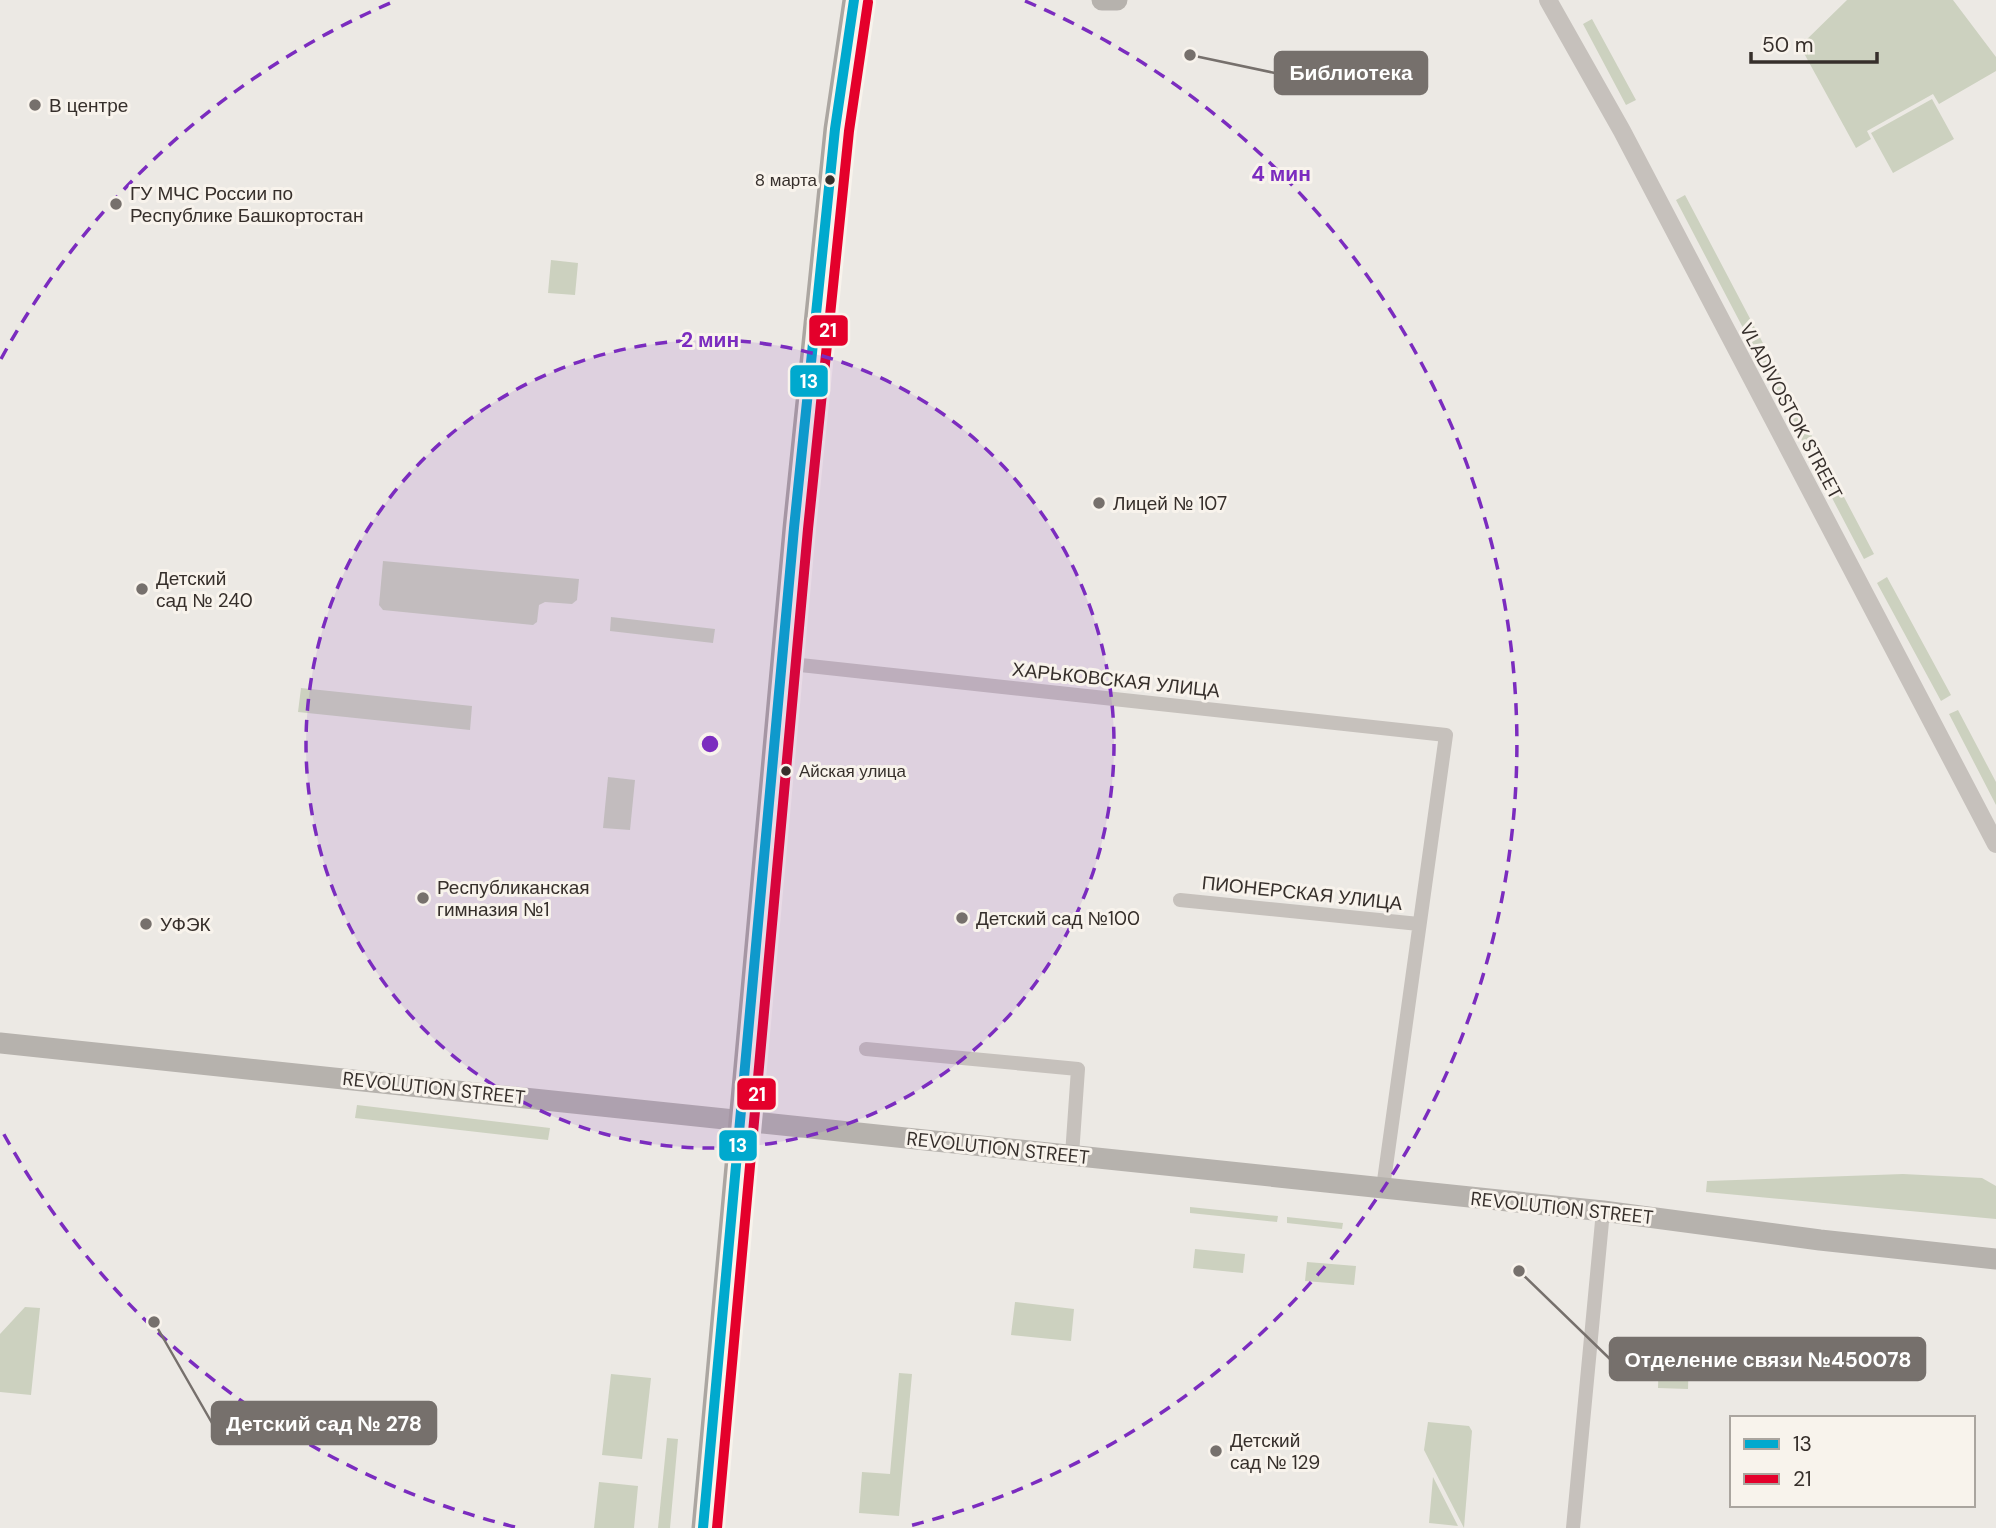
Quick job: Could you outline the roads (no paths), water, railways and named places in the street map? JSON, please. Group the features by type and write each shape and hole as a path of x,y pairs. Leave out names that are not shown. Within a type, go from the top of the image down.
{"main road":[{"path":"703,1528 782,663 835,129 854,0"},
{"path":"1102,0 1116,0"},
{"name":"REVOLUTION STREET","path":"0,1042 1383,1188 1996,1259"}],"street":[{"name":"VLADIVOSTOK STREET","path":"1548,0 1622,131 1996,844"},
{"name":"ХАРЬКОВСКАЯ УЛИЦА","path":"782,663 1446,735 1419,924"},
{"name":"ПИОНЕРСКАЯ УЛИЦА","path":"1180,900 1419,924"},
{"path":"1383,1188 1419,924"},
{"path":"866,1049 1078,1069 1072,1156"},
{"path":"1573,1528 1603,1212"}],"place":[{"name":"Библиотека","path":"1190,55"},
{"name":"В центре","path":"35,105"},
{"name":"8 марта","path":"830,180"},
{"name":"ГУ МЧС России по Республике Башкортостан","path":"116,204"},
{"name":"Лицей № 107","path":"1099,503"},
{"name":"Детский сад № 240","path":"142,589"},
{"name":"Айская улица","path":"786,771"},
{"name":"Республиканская гимназия №1","path":"423,898"},
{"name":"Детский сад №100","path":"962,918"},
{"name":"УФЭК","path":"146,924"},
{"name":"Отделение связи №450078","path":"1519,1271"},
{"name":"Детский сад № 278","path":"154,1322"},
{"name":"Детский сад № 129","path":"1216,1451"}]}
